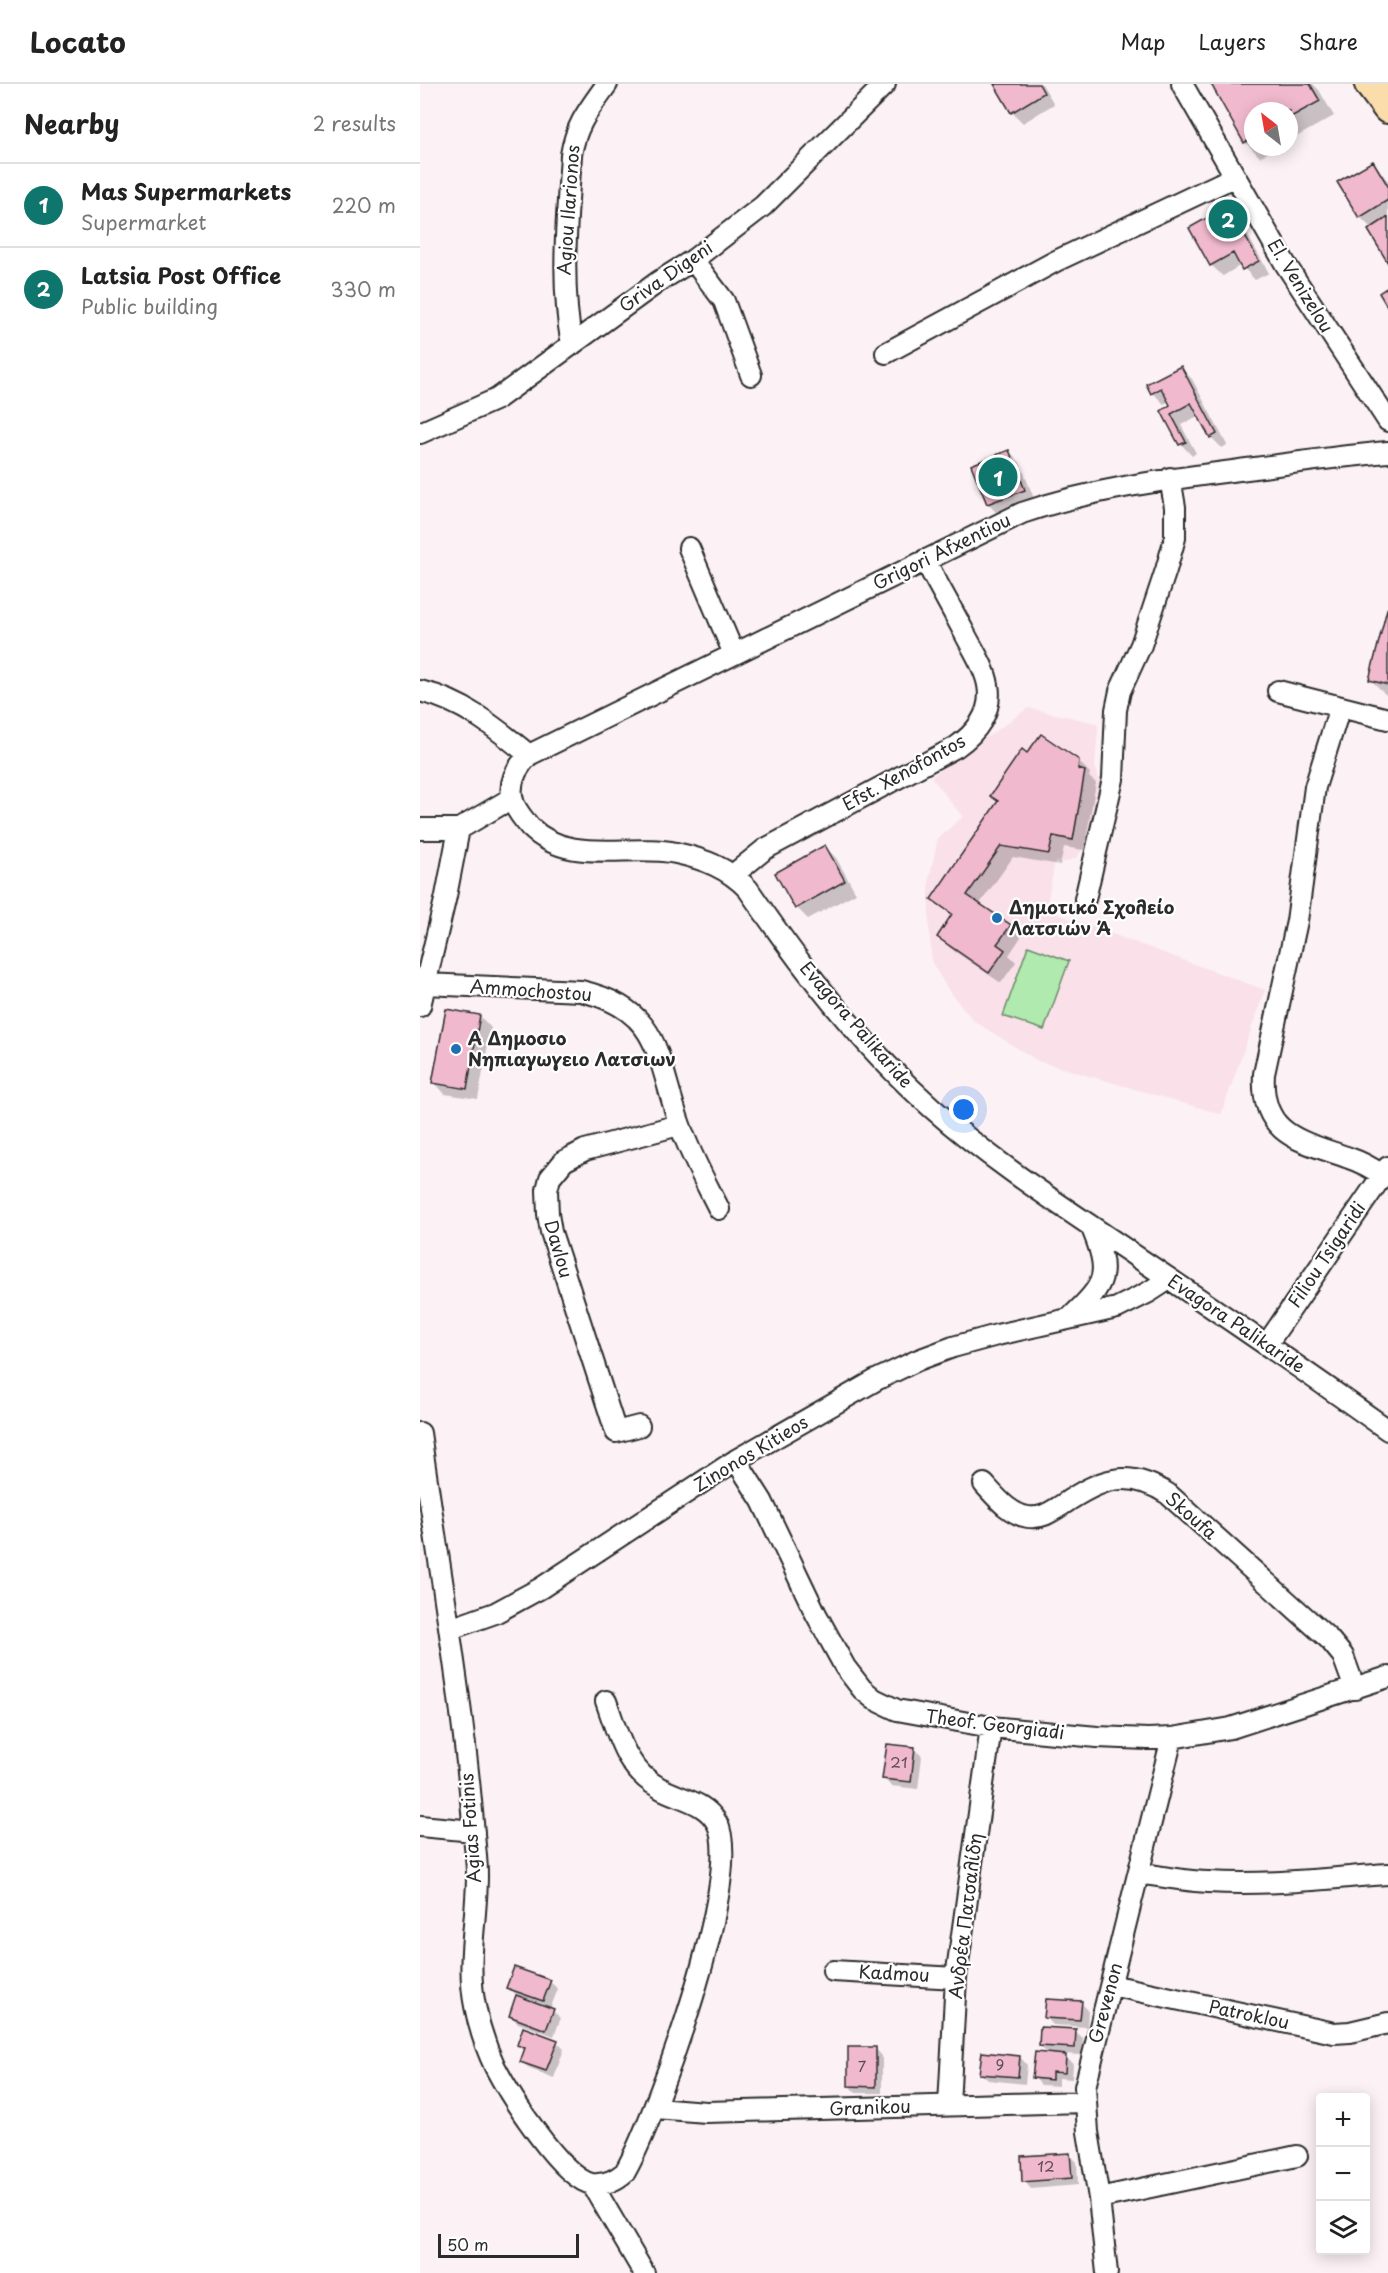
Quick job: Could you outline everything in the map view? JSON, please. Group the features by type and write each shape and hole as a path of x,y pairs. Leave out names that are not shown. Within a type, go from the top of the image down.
{"main road":[{"path":"1370,84 1388,108"}],"street":[{"name":"Agiou Ilarionos","path":"572,345 564,277 571,154 579,124 607,84"},
{"name":"Griva Digeni","path":"420,433 497,399 658,282 693,260 763,206 885,84"},
{"name":"El. Venizelou","path":"1182,84 1286,265 1388,421"},
{"path":"886,353 1056,261 1234,177"},
{"path":"693,260 724,301 751,375"},
{"name":"Grigori Afxentiou","path":"529,755 1022,513 1062,499 1170,478 1388,452"},
{"path":"1085,899 1113,779 1116,710 1120,691 1141,645 1175,538 1176,516 1170,478"},
{"path":"689,548 734,654"},
{"name":"Efst. Xenofontos","path":"734,874 765,849 956,747 969,738 979,726 988,699 988,685 975,653 925,560"},
{"path":"420,691 434,694 471,711 529,755 512,778 512,798 459,829 420,829"},
{"path":"1278,691 1388,719"},
{"path":"1340,707 1315,788 1297,921 1264,1074 1264,1096 1271,1116 1285,1133 1298,1140 1385,1171"},
{"name":"Evagora Palikaride","path":"512,798 516,810 533,829 557,845 585,850 638,849 677,853 711,863 734,874 748,889 833,1005 900,1078 968,1137 1031,1186 1267,1344 1388,1430"},
{"path":"420,1006 459,829"},
{"name":"Ammochostou","path":"425,984 581,991 614,1002 641,1021 652,1040 690,1152 719,1209"},
{"name":"Davlou","path":"639,1426 616,1432 551,1232 547,1190 555,1169 576,1153 679,1125"},
{"name":"Filiou Tsigaridi","path":"1267,1344 1385,1171"},
{"path":"1070,1318 1094,1295 1102,1279 1101,1249 1091,1226"},
{"name":"Zinonos Kitieos","path":"450,1629 495,1613 544,1587 736,1460 876,1380 918,1360 997,1335 1117,1308 1149,1292 1169,1278"},
{"name":"Agias Fotinis","path":"420,1433 450,1629 474,1831 477,1874 472,1981 475,2005 488,2049 508,2089 556,2157 574,2176 592,2184"},
{"name":"Theof. Georgiadi","path":"736,1460 762,1501 833,1647 853,1679 874,1699 897,1710 991,1727 1097,1737 1172,1738 1231,1728 1388,1677"},
{"name":"Skoufa","path":"984,1484 1010,1510 1026,1517 1037,1518 1094,1484 1131,1479 1156,1487 1168,1494 1329,1639 1343,1656 1355,1689"},
{"path":"606,1701 622,1747 632,1764 643,1777 659,1788 706,1810 717,1823 722,1839 718,1895 706,1950 655,2108 625,2172 608,2182 592,2184 644,2273"},
{"name":"Ανδρέα Πατσαλίδη","path":"949,2105 956,1978 991,1727"},
{"name":"Grevenon","path":"1107,2273 1085,2102 1088,2074 1172,1738"},
{"path":"420,1826 474,1831"},
{"path":"1139,1874 1178,1880 1232,1883 1284,1882 1388,1874"},
{"name":"Kadmou","path":"833,1971 956,1978"},
{"name":"Patroklou","path":"1111,1985 1334,2032 1350,2032 1388,2023"},
{"name":"Granikou","path":"655,2108 706,2112 1085,2102"},
{"path":"1099,2198 1297,2156"}],"shaded area":[{"name":"Δημοτικό Σχολείο Λατσιών Α΄","path":"1028,708 1096,723 1098,727 1095,766 1100,783 1087,843 1077,857 1066,862 1055,861 1046,910 1265,990 1221,1114 1038,1061 974,1021 949,991 932,963 929,880 938,838 963,817 931,777"}],"green space":[{"path":"1028,946 1069,961 1044,1030 1003,1016"}],"building":[{"path":"994,84 1039,84 1044,93 1011,113"},
{"path":"1211,84 1310,84 1320,101 1298,113 1298,102 1244,102 1244,143"},
{"path":"1373,161 1388,186 1388,200 1359,218 1337,182"},
{"path":"1228,206 1259,261 1242,270 1233,253 1210,266 1189,228"},
{"path":"1388,217 1388,263 1368,230"},
{"path":"1388,287 1388,308 1379,293"},
{"path":"1181,366 1217,434 1210,438 1191,403 1171,414 1186,442 1179,445 1161,411 1170,405 1161,388 1151,394 1146,384"},
{"path":"1009,450 1025,490 987,504 971,465"},
{"path":"1388,610 1388,685 1369,680"},
{"path":"1041,734 1079,760 1078,769 1085,771 1073,840 1053,836 1049,854 1001,846 967,895 1011,925 997,944 1005,950 989,973 937,937 952,914 931,899 998,801 990,796 1022,749 1027,753"},
{"path":"825,845 845,881 795,909 775,873"},
{"name":"Α Δημοσιο Νηπιαγωγειο Λατσιων","path":"446,1009 480,1015 467,1089 432,1083"},
{"path":"887,1744 915,1747 911,1782 882,1779"},
{"path":"514,1967 551,1980 543,2001 506,1988"},
{"path":"516,1995 554,2009 546,2030 509,2016"},
{"path":"1046,1999 1082,2001 1080,2020 1044,2018"},
{"path":"523,2027 558,2040 546,2071 520,2062 525,2048 517,2045"},
{"path":"1040,2027 1076,2029 1075,2048 1039,2046"},
{"path":"848,2047 876,2047 876,2087 848,2086"},
{"path":"982,2052 1020,2056 1018,2077 979,2074"},
{"path":"1035,2052 1066,2055 1065,2073 1052,2072 1052,2080 1032,2078"},
{"path":"1070,2153 1072,2178 1022,2182 1021,2156"}],"place":[{"name":"Latsia Post Office","path":"1228,219"},
{"name":"Mas Supermarkets","path":"998,477"},
{"name":"Δημοτικό Σχολείο Λατσιών Α΄","path":"997,918"},
{"name":"Α Δημοσιο Νηπιαγωγειο Λατσιων","path":"456,1049"}]}
